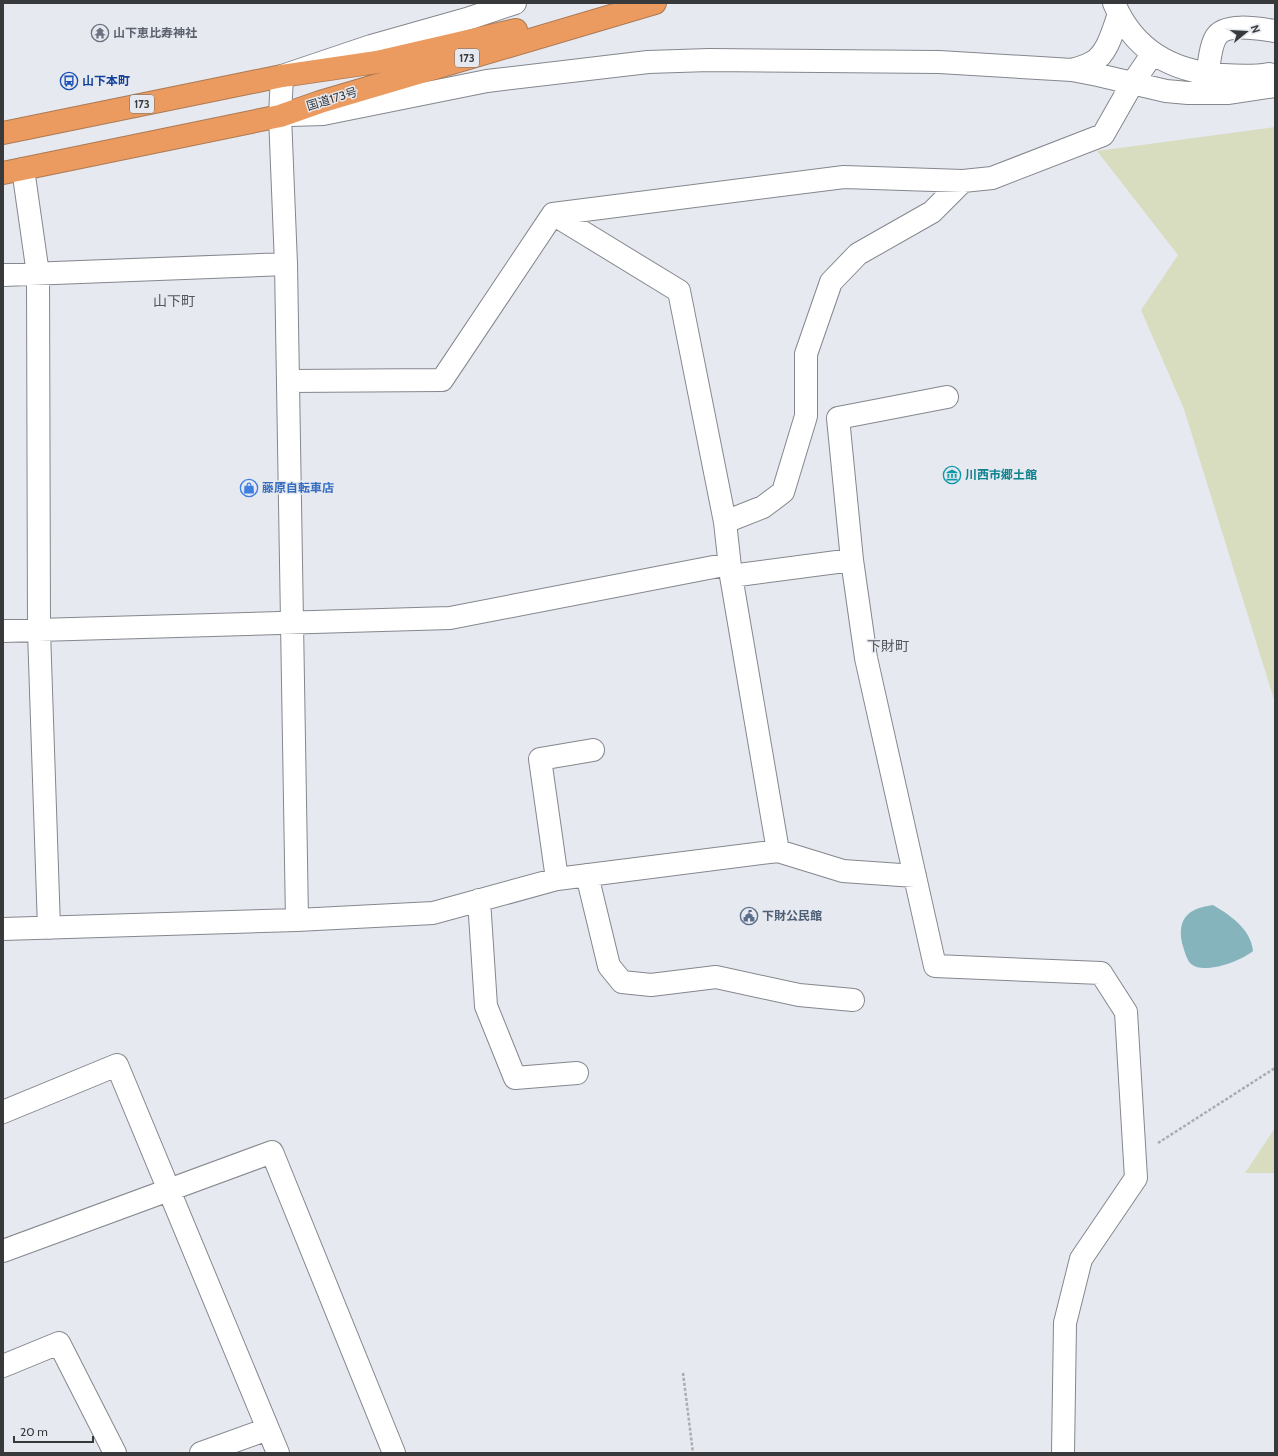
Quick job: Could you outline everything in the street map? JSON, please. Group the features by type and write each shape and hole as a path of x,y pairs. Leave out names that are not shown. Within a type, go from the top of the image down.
{"highway":[{"name":"173","path":"3,133 282,76 377,62 634,3"},
{"name":"国道173号","path":"13,171 280,116 327,100 655,3"}],"street":[{"path":"297,920 286,264 280,116 282,76 371,46 470,18 515,3"},
{"path":"1072,70 1093,62 1101,55 1108,44 1117,8"},
{"path":"1117,8 1131,32 1153,53 1166,62 1179,67 1207,84 1257,90 1275,86"},
{"path":"1207,84 1215,40 1221,32 1227,29 1254,28 1275,31"},
{"path":"288,381 442,380 554,214 844,177 963,180 992,178 1104,135 1132,84 1153,53"},
{"path":"280,116 323,114 487,82 648,62 709,60 939,62 1072,70 1166,91 1207,84 1240,76 1259,76 1275,72"},
{"path":"13,171 38,274 39,631 49,928"},
{"path":"725,522 763,506 783,492 806,416 806,354 831,282 858,254 932,212 963,180"},
{"path":"554,214 680,291 725,522 730,570 778,851"},
{"path":"3,275 286,264"},
{"path":"947,397 838,418 852,560 866,658 935,966 1101,973 1126,1012 1136,1178 1081,1259 1065,1323 1063,1453"},
{"path":"3,631 450,618 730,570 852,560"},
{"path":"557,879 540,759 593,750"},
{"path":"3,929 297,920 433,913 557,879 778,851 843,871 915,876"},
{"path":"587,875 609,966 622,982 651,985 716,977 799,995 853,1000"},
{"path":"478,900 486,1006 515,1078 577,1073"},
{"path":"3,1112 117,1065 278,1453"},
{"path":"3,1251 272,1152 394,1453"},
{"path":"3,1366 59,1342 115,1453"},
{"path":"201,1453 268,1429"}],"path":[{"path":"1135,1160 1171,1134 1275,1068"},
{"path":"683,1373 694,1453"}],"green space":[{"path":"1275,127 1275,703 1184,409 1141,310 1178,255 1097,151"},
{"path":"1275,1128 1275,1173 1245,1173"}],"water":[{"path":"1213,905 1233,918 1244,929 1253,951 1240,959 1222,966 1212,968 1196,967 1187,959 1182,943 1182,927 1187,915 1192,911 1205,906"}],"place":[{"name":"山下恵比寿神社","path":"100,33"},
{"name":"山下本町","path":"69,81"},
{"name":"川西市郷土館","path":"952,475"},
{"name":"藤原自転車店","path":"249,488"},
{"name":"下財公民館","path":"749,916"}],"district":[{"name":"山下町","path":"174,301"},
{"name":"下財町","path":"888,646"}]}
